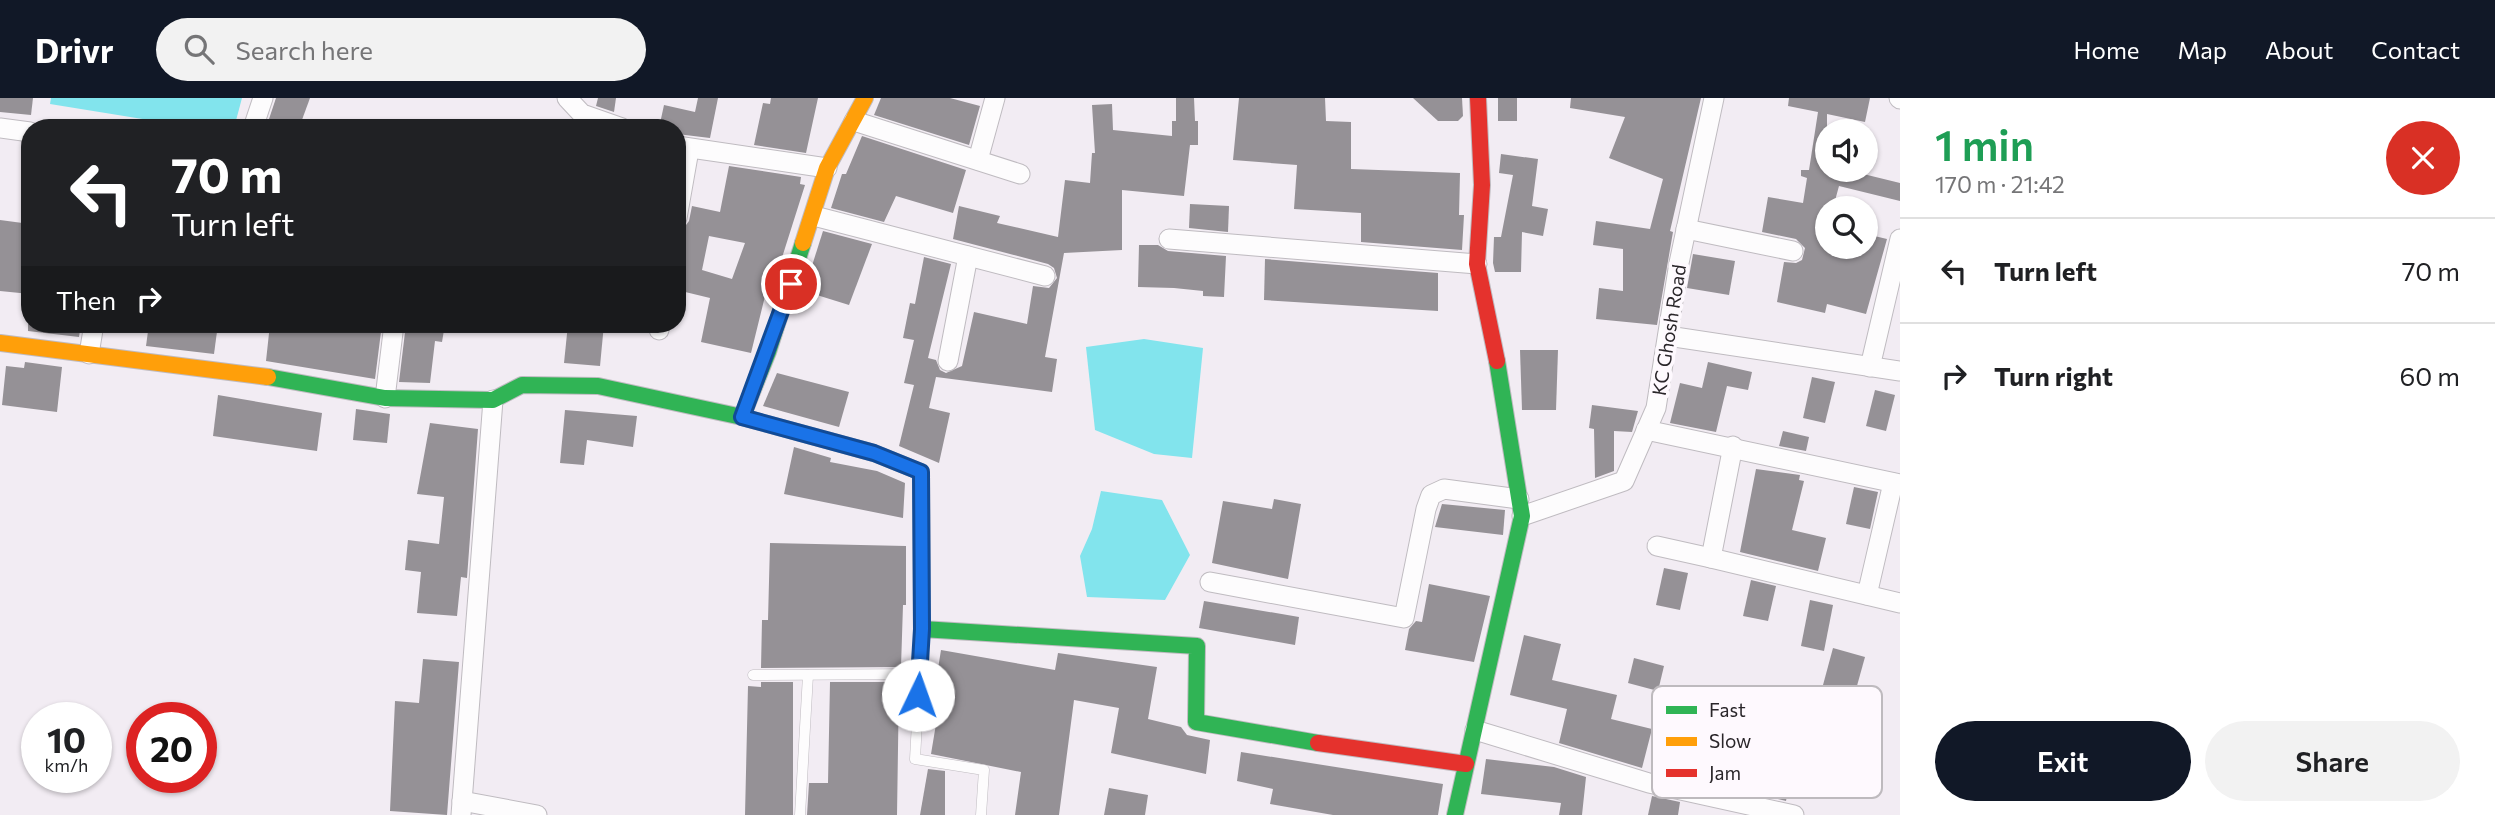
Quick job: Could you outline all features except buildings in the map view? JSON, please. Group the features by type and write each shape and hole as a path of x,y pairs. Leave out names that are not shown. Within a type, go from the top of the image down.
{"street":[{"path":"256,119 263,98"},
{"path":"567,98 580,119"},
{"path":"742,417 814,216 827,168 864,98"},
{"path":"978,160 995,98"},
{"path":"1455,815 1516,552 1521,508 1504,394 1477,264 1482,185 1478,98"},
{"name":"KC Ghosh Road","path":"1521,508 1624,481 1656,408 1686,229 1714,98"},
{"path":"854,121 1020,174"},
{"path":"0,128 21,131"},
{"path":"686,148 827,168"},
{"path":"814,216 1045,276"},
{"path":"1686,229 1793,251"},
{"path":"1169,239 1477,264"},
{"path":"1870,367 1900,239"},
{"path":"948,361 968,256"},
{"path":"89,354 92,333"},
{"path":"385,398 393,333"},
{"path":"1668,336 1900,371"},
{"path":"0,343 254,375 385,398 493,400 522,385 598,386 742,417 874,453 921,472 922,629 1197,646 1196,722 1402,757 1466,764"},
{"path":"493,400 461,808 537,815"},
{"path":"1646,430 1733,446 1897,483 1867,595"},
{"path":"1712,558 1733,446"},
{"path":"1210,582 1404,618 1426,509 1432,495 1444,489 1521,508"},
{"path":"1657,546 1900,603"},
{"path":"1475,730 1652,784"},
{"path":"1717,798 1794,815"}],"lane":[{"path":"922,629 915,759 985,770 981,815"},
{"path":"753,675 919,674"},
{"path":"800,815 808,675"}],"water":[{"path":"51,98 242,98 236,119 142,119 50,104"},
{"path":"1144,339 1203,348 1192,458 1154,454 1095,430 1086,347"},
{"path":"1101,491 1162,500 1190,555 1165,600 1087,597 1080,556 1092,529"}],"traffic: fast":[{"path":"268,377 385,398 493,400 522,385 598,386 742,417 768,352 803,243"},
{"path":"1455,815 1522,516 1497,361"},
{"path":"742,417 874,453 921,472 922,629 1197,646 1196,722 1318,743"}],"traffic: slow":[{"path":"803,243 827,168 865,98"},
{"path":"0,343 268,377"}],"traffic: jam":[{"path":"1478,98 1482,185 1477,264 1497,361"},
{"path":"1318,743 1466,764"}],"route":[{"path":"791,284 742,417 874,453 921,472 922,629 918,695"}]}
